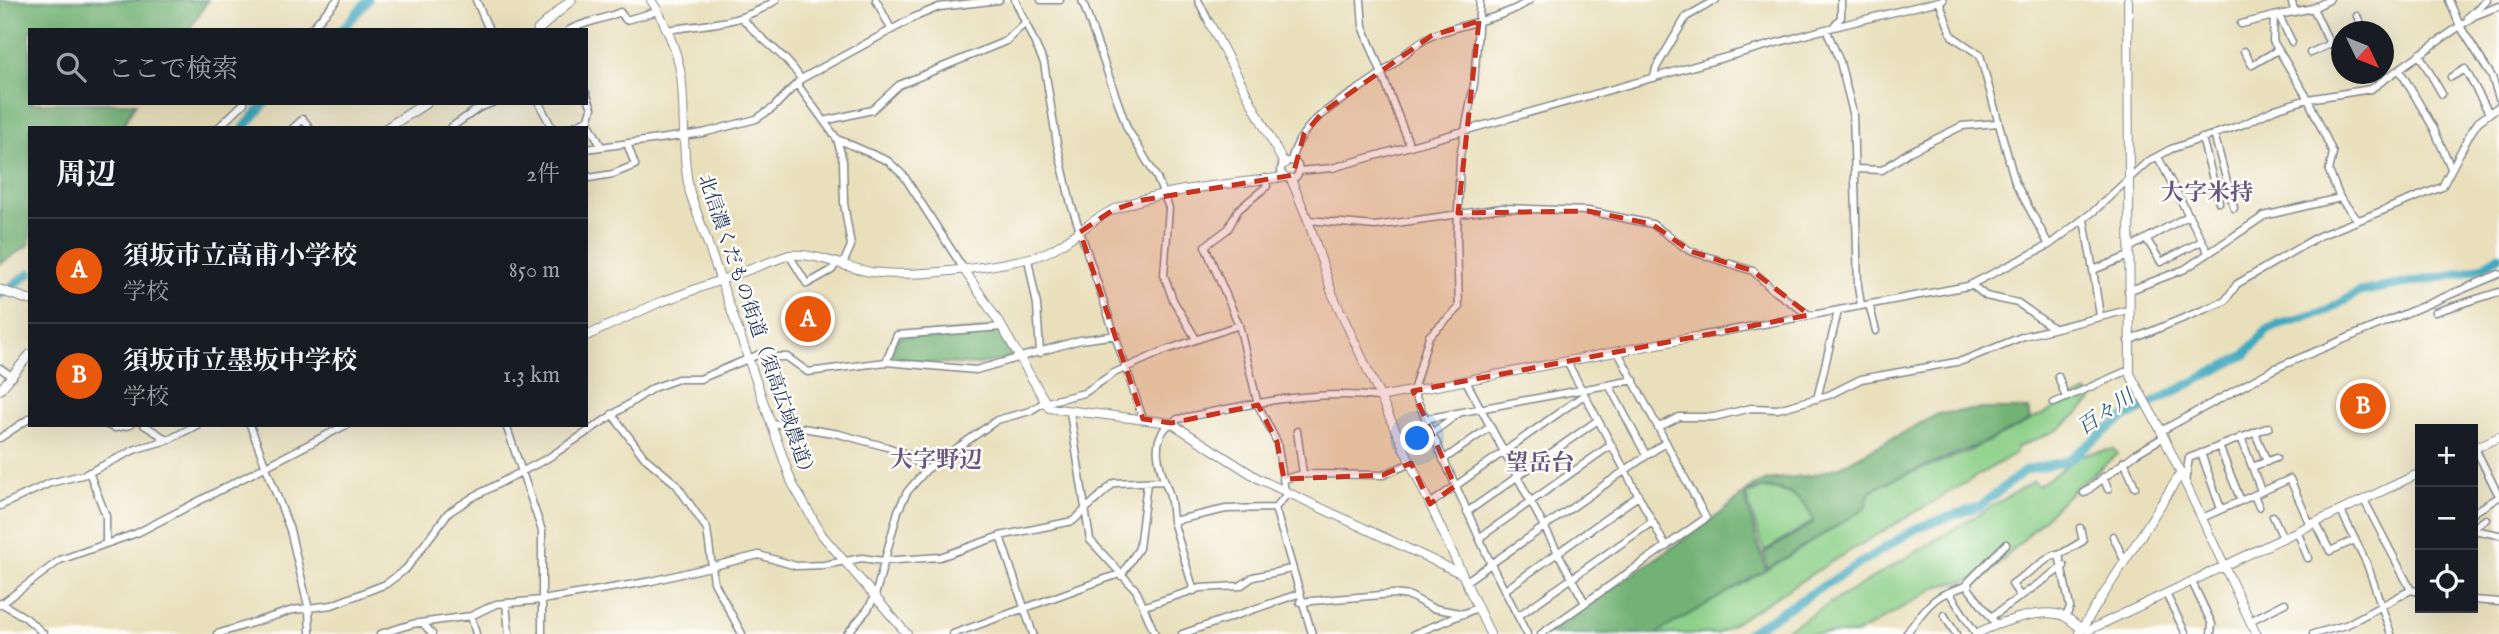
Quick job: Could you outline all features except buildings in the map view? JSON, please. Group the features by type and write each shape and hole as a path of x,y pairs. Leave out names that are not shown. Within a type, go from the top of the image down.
{"main road":[{"path":"540,28 571,0"},
{"path":"390,126 423,105"},
{"path":"0,290 28,299"}],"street":[{"path":"312,28 337,0"},
{"path":"476,0 488,28"},
{"name":"北信濃くだもの街道（須高広域農道）","path":"652,0 681,73 684,167 690,193 792,483 806,510 844,561 906,634"},
{"path":"666,30 742,18 776,0"},
{"path":"876,0 891,29"},
{"path":"588,149 683,135 756,119 799,81 891,29 939,7 999,0"},
{"path":"1015,0 1044,63 1057,144 1080,232 1143,419"},
{"path":"1041,0 1060,0"},
{"path":"1082,0 1127,128 1164,195 1171,216 1164,275 1196,339"},
{"path":"1198,0 1268,132 1291,169 1321,267 1490,634"},
{"path":"1361,0 1363,26 1409,146"},
{"path":"1480,0 1474,84 1463,132 1458,213 1459,308 1433,330 1413,391 1491,564 1527,634"},
{"path":"1291,169 1304,135 1323,112 1381,74 1431,36 1479,21 1530,0"},
{"path":"1654,78 1656,68 1686,17 1716,0"},
{"path":"1829,29 1841,17 1841,0"},
{"path":"588,335 658,303 789,255 808,254 896,275 1028,259 1062,245 1112,210 1164,195 1265,178 1291,169 1332,168 1941,0 1952,36 1980,55 2020,194 2049,245"},
{"path":"2128,0 2129,370 2256,634"},
{"path":"2291,0 2295,12"},
{"path":"2241,24 2313,8 2329,0"},
{"path":"2449,0 2460,26 2493,77 2499,98"},
{"path":"2460,26 2487,0"},
{"path":"2394,72 2460,26 2499,6"},
{"path":"2311,53 2330,44 2313,8"},
{"path":"572,28 579,24 595,23 620,12 626,20 658,11"},
{"path":"2277,16 2292,42"},
{"path":"2277,16 2273,41 2308,99 2333,153 2329,171 2340,198 2357,219"},
{"path":"2357,16 2360,21"},
{"path":"742,18 758,38 789,60 799,81 837,139 843,161 844,203 851,246 832,270 807,284 789,255"},
{"path":"824,121 872,110 899,85 1006,41 1026,22"},
{"path":"1829,29 1849,95 1856,169 1858,286 1877,331"},
{"path":"2244,51 2252,65 2278,50"},
{"path":"2419,54 2442,94"},
{"path":"2399,69 2433,127 2451,168"},
{"path":"2451,77 2465,69 2489,113"},
{"path":"837,139 888,161 904,176 1002,327 1048,408 1171,423 1320,394 1379,397 1972,285 2049,245 2084,220 2128,178 2158,157 2275,109 2308,99 2371,89 2378,84"},
{"path":"588,98 592,108 588,122 601,146"},
{"path":"220,126 242,105"},
{"path":"453,126 471,112 487,105"},
{"path":"540,105 551,126"},
{"path":"2128,341 2225,301 2237,284 2319,236 2441,187 2470,134 2499,106"},
{"path":"295,126 303,119 308,126"},
{"path":"576,126 588,122"},
{"path":"1856,169 1882,170 1909,152 1962,126 1998,123"},
{"path":"2214,134 2234,208"},
{"path":"2202,138 2219,202"},
{"path":"588,176 613,174 635,165 627,143"},
{"path":"2158,157 2208,252"},
{"path":"1265,178 1267,186 1262,193 1238,210 1228,229 1205,246 1239,325 1258,404 1277,442 1286,492 1275,508 1311,634"},
{"path":"2128,291 2185,269 2264,216 2340,198"},
{"path":"1308,219 1396,225 1502,208 1588,211 1652,224 1690,251 1753,271 1773,290 1809,316"},
{"path":"2093,270 2129,252 2188,216"},
{"path":"2084,220 2101,316"},
{"path":"2147,240 2161,262 2202,242"},
{"path":"1028,259 1037,305 1040,353"},
{"path":"2084,493 2161,433 2276,369 2499,274"},
{"path":"1972,285 1986,296 2018,303 2053,328"},
{"path":"2435,312 2499,292"},
{"path":"1658,427 1679,417 1714,417 1751,408 1778,409 1816,399 1861,379 1962,361 2024,336 2128,310"},
{"path":"1816,399 1838,311"},
{"path":"847,634 875,596 889,535 902,501 926,470 997,420 1030,411 1043,403 1084,393 1128,368 1196,339 1239,325"},
{"path":"886,362 897,335 1002,327"},
{"path":"217,634 293,610 332,606 386,584 405,569 448,513 523,472 653,388 678,379 700,379 767,351 775,357 787,357 808,372 886,362 976,370 1080,340 1116,335"},
{"path":"1541,634 1706,519 1618,352"},
{"path":"1567,362 1666,547"},
{"path":"0,390 26,366"},
{"path":"0,368 13,377"},
{"path":"2054,403 2129,370"},
{"path":"2060,378 2066,398"},
{"path":"1425,419 1583,392 1634,380"},
{"path":"1466,381 1585,603"},
{"path":"1609,385 1646,455"},
{"path":"1430,504 1583,392"},
{"path":"1070,412 1090,540 1136,590 1155,634"},
{"path":"1432,433 1461,412"},
{"path":"612,414 644,457 676,484 707,529 711,568 719,593 742,634"},
{"path":"0,438 28,419"},
{"path":"1467,512 1598,420"},
{"path":"772,423 839,434 907,453 926,470"},
{"path":"1171,423 1157,444 1157,462 1171,500 1173,521 1194,591"},
{"path":"1171,423 1244,470 1286,492 1461,572"},
{"path":"1443,460 1490,426"},
{"path":"147,427 168,440"},
{"path":"0,506 50,483 89,472 136,449 168,440 193,427"},
{"path":"251,427 289,530 309,610 310,634"},
{"path":"44,634 1,603 60,560 137,533 342,427"},
{"path":"507,427 539,514 544,540 542,634"},
{"path":"2080,632 2124,560 2183,478 2189,457 2269,427"},
{"path":"1297,431 1303,474"},
{"path":"2255,432 2267,462"},
{"path":"2241,437 2252,467 2259,507"},
{"path":"2478,446 2499,437"},
{"path":"1465,582 1666,442"},
{"path":"1479,538 1611,445"},
{"path":"2219,446 2241,501"},
{"path":"2201,453 2221,509"},
{"path":"2478,456 2499,497 2478,510"},
{"path":"2252,467 2276,458"},
{"path":"2124,461 2135,486"},
{"path":"1284,479 1303,474 1383,475 1410,463"},
{"path":"89,472 106,516 106,543"},
{"path":"2080,632 2225,567 2415,475"},
{"path":"2102,477 2108,489"},
{"path":"2202,518 2290,478 2330,551 2355,540"},
{"path":"380,634 397,632 423,623 471,616 496,604 542,600 711,568 759,555 796,566 862,558 883,561 940,557 1000,536 1073,521 1114,483 1163,481"},
{"path":"953,634 1120,575 1139,548 1147,483"},
{"path":"1504,590 1639,496"},
{"path":"2364,500 2411,590"},
{"path":"1173,521 1226,509 1275,508"},
{"path":"2341,511 2367,565 2379,606 2391,634"},
{"path":"2273,516 2283,538"},
{"path":"2478,525 2486,519"},
{"path":"1518,616 1652,522"},
{"path":"2020,596 2012,584 2053,555 2059,555 2083,541 2080,528"},
{"path":"2478,530 2499,535"},
{"path":"2297,531 2308,558"},
{"path":"1000,536 1034,634"},
{"path":"2113,536 2124,560"},
{"path":"1968,586 1971,576 2006,544"},
{"path":"2059,555 2064,566 2070,607 2066,617"},
{"path":"1949,592 1976,634 2020,596 2064,566"},
{"path":"1145,606 1194,591 1240,586 1253,577 1291,569"},
{"path":"2192,582 2212,624 2211,634"},
{"path":"1906,634 1941,595 1968,586"},
{"path":"1968,586 1993,621"},
{"path":"2312,634 2331,633 2379,606 2411,590 2415,591"},
{"path":"1182,634 1298,594"},
{"path":"1300,603 1393,594 1410,596 1432,608 1465,614"},
{"path":"2166,594 2186,634"},
{"path":"2478,600 2499,602"},
{"path":"506,603 509,634"},
{"path":"2250,621 2285,603"},
{"path":"1413,634 1477,608"},
{"path":"1993,621 2051,614 2066,617 2080,632"},
{"path":"1944,615 1956,634"},
{"path":"471,616 476,634"},
{"path":"423,623 432,634"}],"highlighted area":[{"path":"1479,21 1458,213 1588,211 1652,224 1690,251 1753,271 1809,315 1413,391 1455,486 1430,504 1411,463 1383,475 1284,479 1277,442 1258,405 1171,423 1143,419 1080,232 1113,210 1143,200 1293,175 1304,134 1323,112 1431,36"}],"green space":[{"path":"0,0 208,0 190,28 28,28 28,105 135,105 122,126 28,126 28,245 0,264"},
{"path":"999,328 1014,358 974,365 888,360 898,337"},
{"path":"2087,392 2092,401 2060,429 2016,448 2016,453 1836,559 1717,634 1655,634 1768,569 1864,508 1870,491 1891,480 1965,453"},
{"path":"1981,409 2028,409 2030,420 1870,491 1865,508 1768,569 1764,553 1813,523 1810,512 1795,496 1775,488 1754,490 1744,495 1766,570 1655,634 1547,634 1720,514 1753,486 1767,480 1814,475 1839,467 1938,414"},
{"path":"2114,449 2118,454 2073,490 1986,577 1939,586 1857,634 1779,634 2034,481 2038,486 2081,455"},
{"path":"1761,489 1786,492 1800,500 1813,521 1764,551 1746,495"}],"waterway":[{"path":"344,28 368,0"},
{"path":"246,126 263,105"},
{"name":"百々川","path":"1746,634 1917,528 1980,506 2026,470 2067,461 2120,420 2245,355 2267,330 2327,311 2359,292 2464,273 2485,266 2499,256"},
{"path":"0,295 28,274"}],"place":[{"name":"須坂市立高甫小学校","path":"808,319"},
{"name":"須坂市立墨坂中学校","path":"2363,406"}],"district":[{"name":"大字米持","path":"2207,193"},
{"name":"大字野辺","path":"936,460"},
{"name":"望岳台","path":"1540,463"}]}
